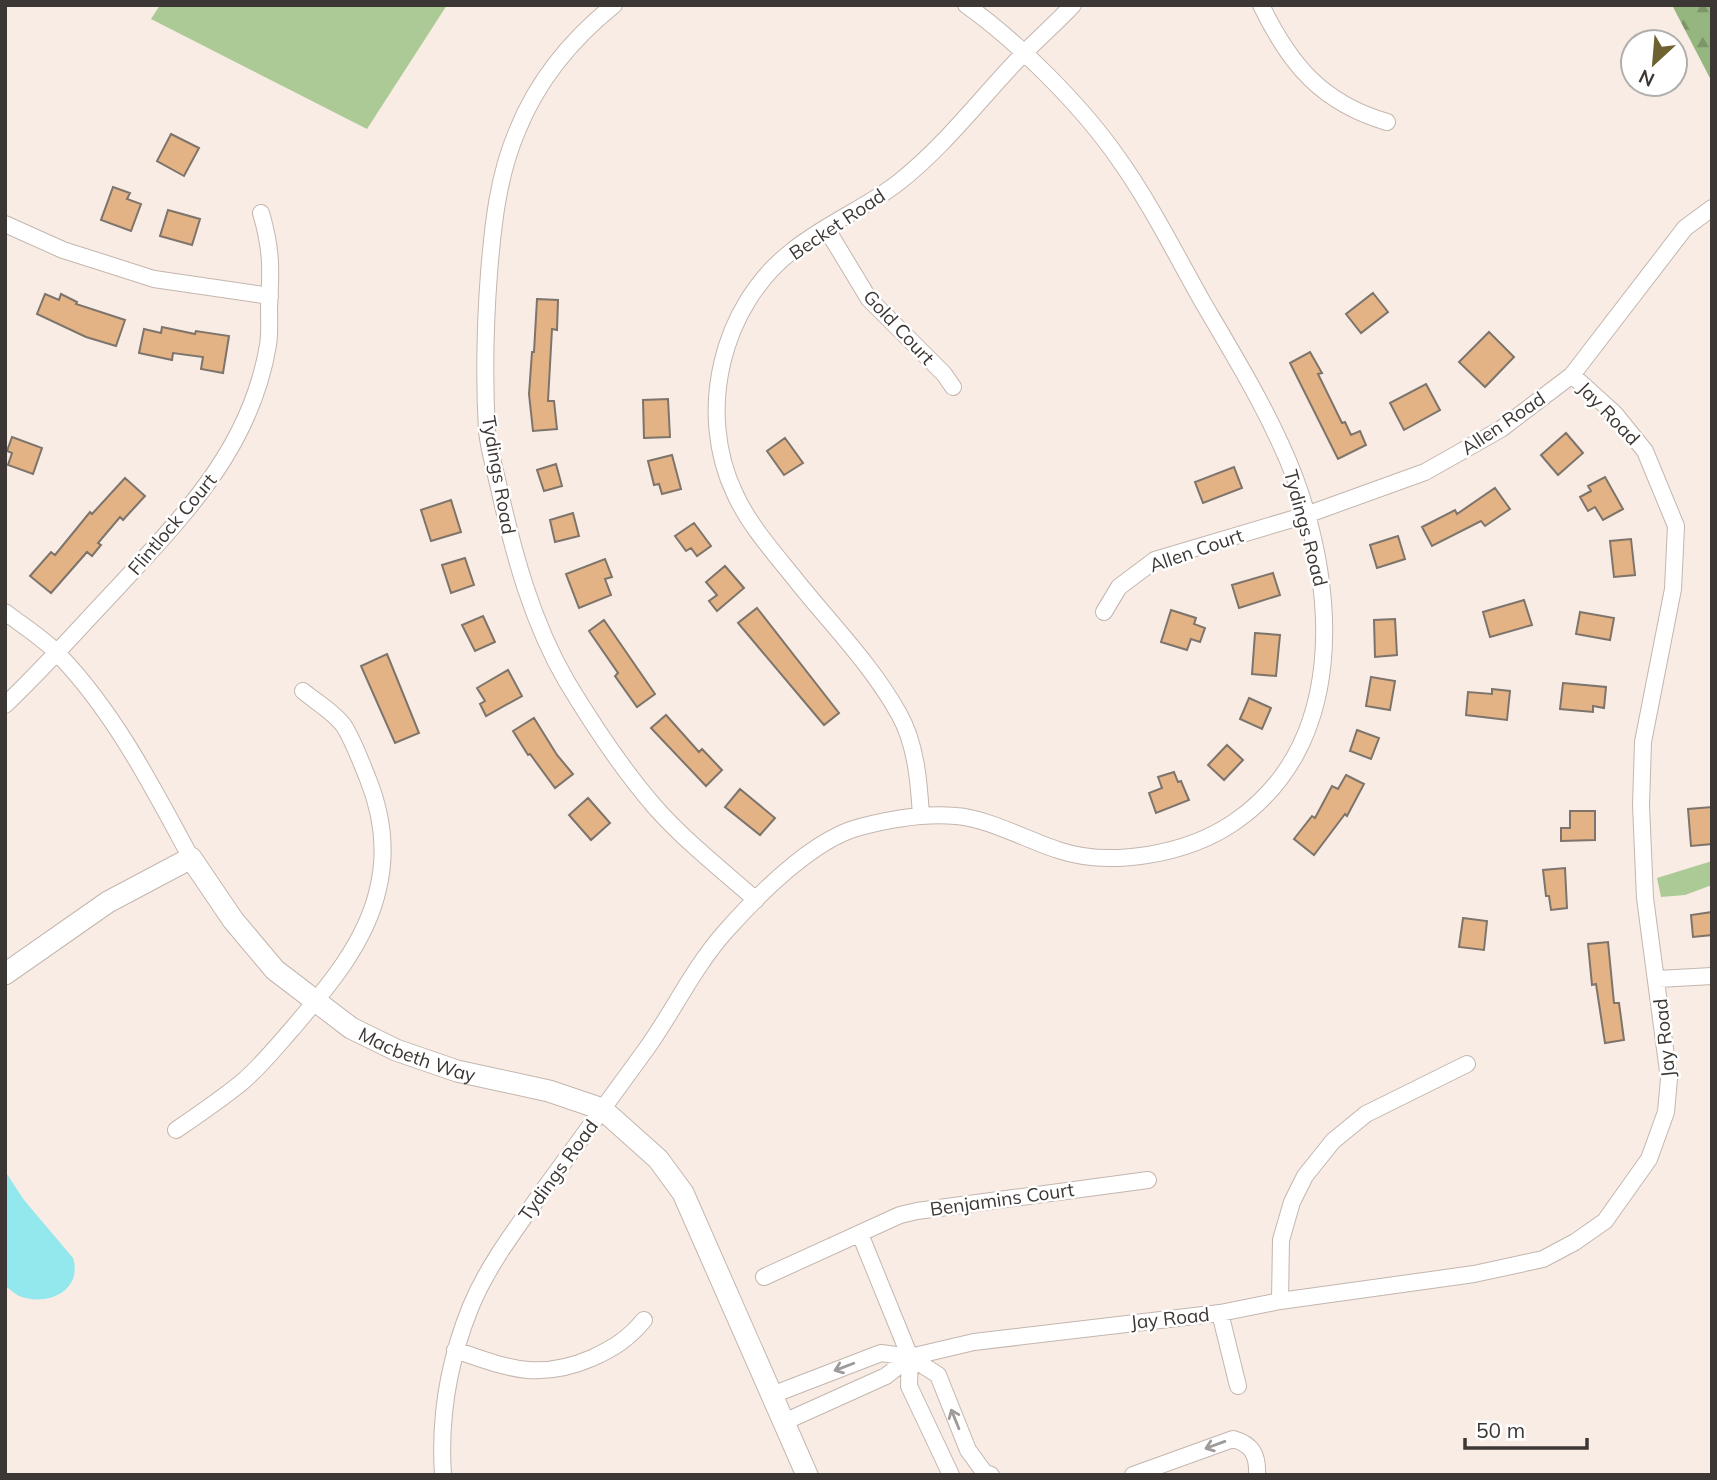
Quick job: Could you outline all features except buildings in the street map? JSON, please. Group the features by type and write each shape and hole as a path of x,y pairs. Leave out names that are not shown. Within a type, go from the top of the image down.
{"street":[{"name":"Tydings Road","path":"614,5 586,28 562,55 518,128 500,182 492,235 485,329 488,435 511,545 533,611 566,680 607,743 656,808 756,900"},
{"name":"Tydings Road","path":"443,1475 441,1437 447,1383 455,1350 472,1303 500,1250 650,1044 707,954 756,900 803,858 835,836 859,827 921,816 961,816 1063,852 1099,858 1170,852 1232,824 1261,800 1287,768 1308,731 1317,703 1325,640 1324,591 1306,515 1284,455 1247,378 1117,156 1070,100 1024,53 966,5"},
{"name":"Becket Road","path":"921,816 919,782 912,747 900,715 877,680 755,527 735,495 719,443 716,410 719,377 725,349 738,318 770,271 792,251 898,183 929,156 1024,53 1073,5"},
{"path":"1261,5 1288,51 1310,80 1334,100 1358,113 1387,122"},
{"name":"Allen Road","path":"1306,515 1425,472 1501,429 1572,375 1685,228 1712,208"},
{"name":"Flintlock Court","path":"5,705 58,653 175,525 207,486 232,448 251,401 268,344 272,263 270,241 261,213"},
{"path":"5,224 63,250 154,279 270,296"},
{"name":"Gold Court","path":"826,228 869,299 890,323 944,373 953,387"},
{"name":"Jay Road","path":"772,1395 881,1353 910,1357 974,1342 1220,1313 1280,1301 1474,1274 1543,1259 1575,1242 1605,1221 1649,1159 1666,1112 1669,1079 1658,979 1645,898 1641,805 1643,742 1673,589 1676,526 1645,451 1615,414 1572,375"},
{"name":"Allen Court","path":"1104,612 1119,587 1154,560 1306,515"},
{"name":"Macbeth Way","path":"5,612 58,653 93,693 138,760 191,858 233,920 275,970 351,1028 396,1050 457,1071 550,1091 602,1109 659,1159 683,1193 807,1475"},
{"path":"176,1130 243,1081 315,1002 342,967 362,934 379,889 382,828 374,794 343,724 303,691"},
{"path":"5,974 108,902 191,858"},
{"path":"1658,979 1712,976"},
{"path":"1280,1301 1281,1240 1292,1202 1305,1176 1333,1141 1366,1114 1468,1064"},
{"name":"Benjamins Court","path":"764,1277 900,1215 1148,1180"},
{"path":"860,1234 910,1357 909,1386 951,1475"},
{"path":"1220,1313 1238,1386"},
{"path":"455,1350 524,1370 550,1371 576,1364 614,1348 629,1338 644,1320"},
{"path":"910,1357 938,1375 968,1450 984,1472 991,1475"},
{"name":"Jay Road","path":"785,1422 886,1376 910,1357"},
{"path":"1133,1475 1233,1439 1245,1442 1253,1450 1257,1475"}],"green space":[{"path":"160,5 447,5 367,129 151,19"},
{"path":"1672,5 1712,5 1712,82 1689,38 1689,28 1684,28"},
{"path":"1712,861 1712,885 1685,895 1661,897 1657,878"}],"water":[{"path":"5,1171 24,1200 73,1258 73,1279 60,1294 51,1298 30,1299 19,1296 5,1286"}]}
